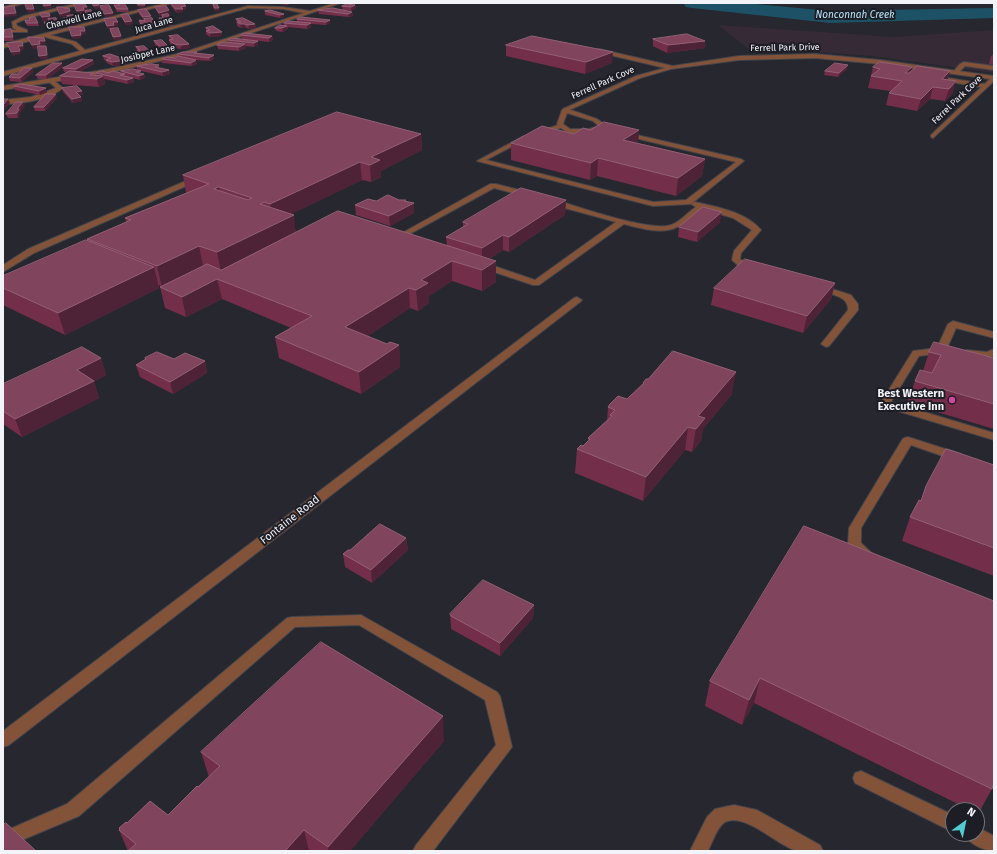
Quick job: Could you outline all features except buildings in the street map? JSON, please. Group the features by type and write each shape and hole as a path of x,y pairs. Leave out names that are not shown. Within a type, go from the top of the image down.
{"street":[{"path":"3,8 24,3"},
{"path":"25,31 15,26 15,21 30,15 84,3"},
{"name":"Charwell Lane","path":"3,46 171,3"},
{"name":"Josibpet Lane","path":"3,88 109,71 183,54 339,3"},
{"name":"Juca Lane","path":"3,74 248,7 283,8 310,12"},
{"path":"3,30 25,31 44,35 74,44 84,52"},
{"name":"Ferrell Park Drive","path":"593,50 673,68 726,59 769,56 830,57 891,63 994,78"},
{"path":"891,63 898,72"},
{"path":"956,72 964,64 994,68"},
{"name":"Ferrell Park Cove","path":"565,110 638,77 673,68"},
{"path":"934,78 985,86"},
{"name":"Ferrel Park Cove","path":"933,136 994,78"},
{"path":"3,102 44,97 60,88 50,80"},
{"path":"565,110 595,120 604,126 590,131 568,131 562,126 560,124 565,110"},
{"path":"562,126 524,138 480,161 653,204 688,202 726,212 748,221 757,230 737,253 736,260 746,268 760,272"},
{"path":"599,128 741,161 688,202"},
{"path":"3,269 31,251 208,174"},
{"path":"413,242 399,237 493,186 637,225 659,228 672,227 702,206"},
{"path":"471,261 536,283 623,221"},
{"path":"810,286 848,298 853,304 853,310 826,344"},
{"name":"Fontaine Road","path":"3,740 577,300"},
{"path":"940,350 953,324 994,334"},
{"path":"994,352 988,355 940,350 916,353 885,404 994,438"},
{"path":"880,562 872,560 854,544 855,528 908,440 965,460"},
{"path":"3,840 74,810 292,622 361,620 492,696 504,747 422,851"},
{"path":"861,778 945,820"},
{"path":"699,851 713,823 721,816 734,813 752,816 814,851"},
{"path":"985,840 994,845"}],"shaded area":[{"path":"718,25 894,37 994,30 994,73 873,56 807,51 750,50"}],"waterway":[{"name":"Nonconnah Creek","path":"692,3 830,17 994,13"}],"place":[{"name":"Best Western Executive Inn","path":"952,400"}]}
